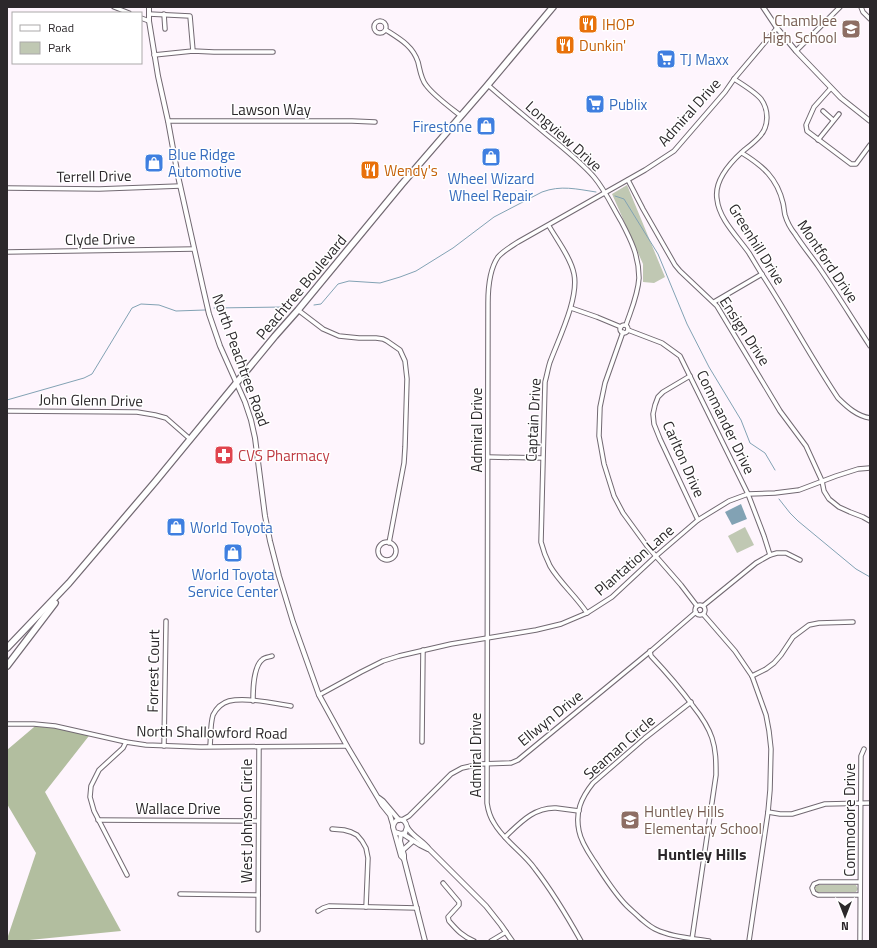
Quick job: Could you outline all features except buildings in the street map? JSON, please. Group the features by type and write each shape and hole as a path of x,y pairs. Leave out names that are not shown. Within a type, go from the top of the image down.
{"highway":[{"name":"Peachtree Boulevard","path":"7,648 69,583 274,336 298,310 402,184 553,7"},
{"name":"Peachtree Boulevard","path":"7,666 69,583"}],"street":[{"path":"114,7 126,12"},
{"name":"North Peachtree Road","path":"149,7 149,22 158,76 180,186 209,314 220,346 245,402 256,438 265,516 274,556 293,622 319,695 347,746 382,805 390,815 398,846 404,859"},
{"path":"763,7 777,28 796,51 841,98 870,121"},
{"path":"796,51 840,7"},
{"path":"861,7 863,12 870,19"},
{"path":"149,14 190,16 193,51"},
{"path":"164,14 165,29"},
{"path":"142,18 149,22"},
{"name":"Admiral Drive","path":"581,941 556,898 540,875 494,823 489,813 486,798 488,303 490,278 498,257 518,242 549,226 628,180 674,151 720,98 777,28"},
{"path":"386,30 410,47 415,55 426,86 461,116"},
{"path":"154,55 193,51 273,52"},
{"name":"Greenhill Drive","path":"734,79 760,99 766,110 767,117 766,127 761,135 732,163 718,185 716,198 721,213 728,226 749,253 838,398 854,412 870,418"},
{"name":"Longview Drive","path":"488,85 586,168 605,193 635,248 638,259 639,278 637,293 626,325"},
{"path":"832,88 814,107 806,124 807,131 851,164 856,164 870,144"},
{"path":"823,111 833,120"},
{"path":"818,140 839,114"},
{"name":"Lawson Way","path":"168,121 375,122"},
{"name":"Montford Drive","path":"742,153 763,167 773,180 780,194 785,216 794,234 818,266 870,346"},
{"name":"Ensign Drive","path":"628,180 642,209 675,265 714,302 780,411 806,446 822,481 824,491 834,503 870,521"},
{"name":"Terrell Drive","path":"7,188 99,189 180,186"},
{"name":"Captain Drive","path":"549,226 572,265 575,282 571,308 550,364 545,382 541,542 549,565 587,613"},
{"name":"Clyde Drive","path":"7,252 194,249"},
{"path":"714,302 762,274"},
{"path":"571,308 596,316 621,327 623,332 605,383 600,407 599,429 601,450 614,496 634,529 697,606 696,612 700,615 703,614 735,651 752,676 766,715 771,749 770,790 749,941"},
{"path":"298,310 323,329 339,336 383,339 400,350 405,361 404,462 389,543"},
{"path":"621,327 622,325 628,326 628,330 623,332"},
{"name":"Commander Drive","path":"628,330 662,342 680,356 748,494 770,555"},
{"name":"Carlton Drive","path":"690,376 663,392 658,397 653,414 654,424 660,439 698,520"},
{"name":"John Glenn Drive","path":"7,411 137,412 166,418 190,439"},
{"path":"488,457 542,458"},
{"name":"Plantation Lane","path":"319,695 383,661 399,656 451,644 536,630 561,624 587,613 612,597 698,520 730,501 748,494 799,490 858,469 870,468"},
{"path":"383,543 389,543 395,548 396,553 392,558 387,560 379,556 378,550 383,543"},
{"path":"697,606 703,606 756,564 770,555 786,553 800,560"},
{"path":"703,606 705,610 703,614"},
{"name":"Ellwyn Drive","path":"400,820 409,816 451,774 462,768 473,765 511,763 518,760 696,612"},
{"name":"Forrest Court","path":"164,746 166,621"},
{"path":"752,676 774,663 793,637 809,625 819,623 853,622"},
{"path":"422,742 423,650"},
{"path":"650,651 651,656 676,683 704,721 713,739 716,759 716,775 692,939"},
{"path":"253,701 255,672 263,659 272,656"},
{"path":"210,746 211,726 214,714 218,707 227,701 253,701 291,706"},
{"name":"Seaman Circle","path":"691,702 645,738 593,783 582,798 578,819 579,831 585,846 606,880 626,905 654,929 692,939 709,941"},
{"name":"North Shallowford Road","path":"7,724 34,724 50,726 146,745 347,746"},
{"path":"126,742 123,748 99,770 91,786 90,797 98,820 127,875"},
{"name":"West Johnson Circle","path":"258,930 259,746"},
{"name":"Commodore Drive","path":"860,941 861,756 864,748"},
{"name":"North Peachtree Road","path":"378,798 383,801 400,820 406,822 407,826"},
{"path":"768,812 792,814 825,804 870,803"},
{"path":"505,837 521,821 537,811 555,808 579,812"},
{"path":"402,834 406,831 409,816"},
{"name":"Wallace Drive","path":"98,820 258,821"},
{"path":"393,825 395,821 400,820"},
{"path":"407,826 412,834 425,844 486,906 512,941"},
{"path":"332,829 351,832 362,841 366,848 368,858 366,907"},
{"path":"395,832 402,834 424,848 429,849"},
{"name":"North Peachtree Road","path":"402,834 400,841 425,941"},
{"path":"403,850 413,841"},
{"path":"860,882 819,882 814,884 812,888 814,893 818,895 860,895"},
{"path":"443,883 459,902 459,905 448,917 448,921 464,937 474,941"},
{"name":"West Johnson Circle","path":"180,894 258,895"},
{"path":"318,911 329,906 416,908"},
{"path":"491,941 506,932"}],"green space":[{"path":"627,185 665,277 654,283 643,282 643,264 612,194"},
{"path":"745,527 754,545 737,553 728,536"},
{"path":"40,722 92,732 45,792 121,931 7,941 36,853 7,804 7,750"},
{"path":"815,885 856,885 858,889 856,892 817,892 814,888"}],"water":[{"path":"741,504 747,519 732,525 725,512"}],"waterway":[{"path":"314,305 321,304 338,284 349,281 380,283 416,271 453,248 494,217 542,192 562,188 596,192"},
{"path":"615,196 624,199 658,254 687,324 709,367 741,420 750,443 765,453 775,470"},
{"path":"7,400 84,378 92,374 132,308 141,304 159,305 176,311 205,310"},
{"path":"214,308 285,307"},
{"path":"779,499 798,521 856,569 870,577"}],"place":[{"name":"IHOP","path":"588,24"},
{"name":"Chamblee High School","path":"851,29"},
{"name":"Dunkin'","path":"565,45"},
{"name":"TJ Maxx","path":"666,59"},
{"name":"Publix","path":"595,104"},
{"name":"Firestone","path":"486,126"},
{"name":"Wheel Wizard Wheel Repair","path":"491,157"},
{"name":"Blue Ridge Automotive","path":"154,163"},
{"name":"Wendy's","path":"370,170"},
{"name":"CVS Pharmacy","path":"224,455"},
{"name":"World Toyota","path":"176,527"},
{"name":"World Toyota Service Center","path":"233,553"},
{"name":"Huntley Hills Elementary School","path":"630,820"}],"district":[{"name":"Huntley Hills","path":"702,854"}]}
